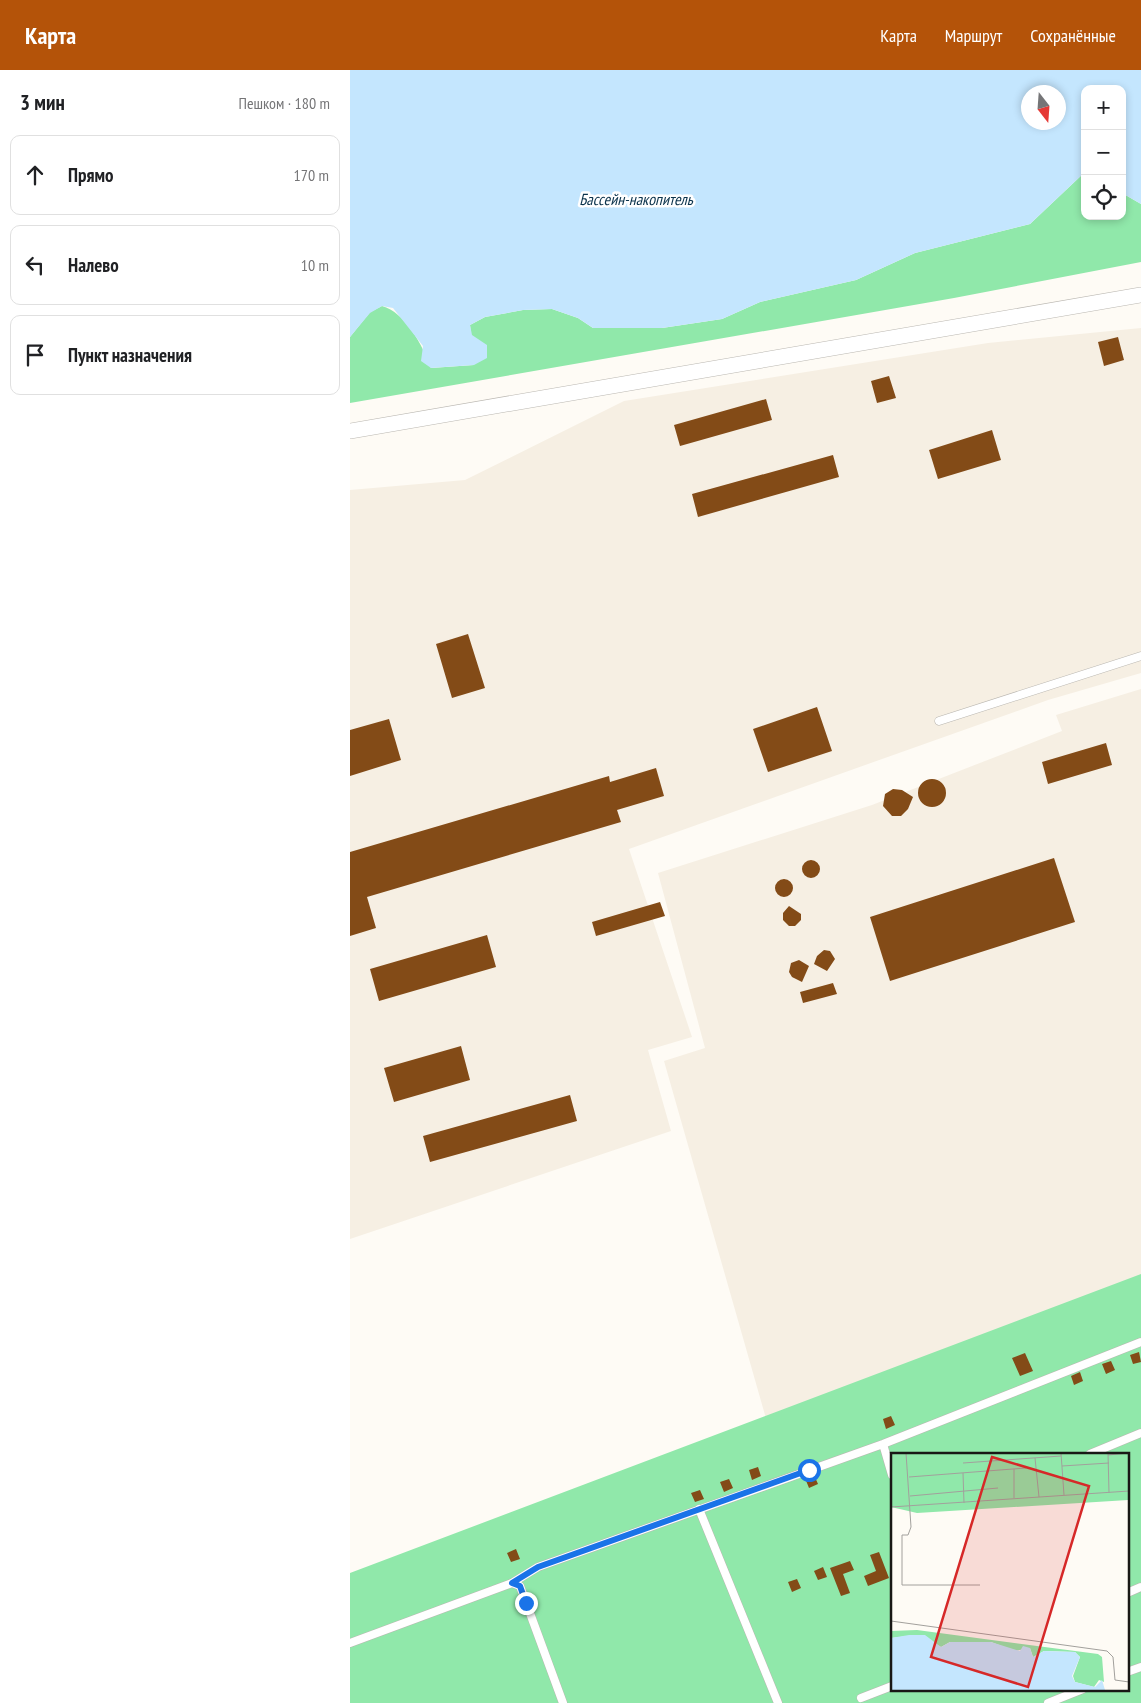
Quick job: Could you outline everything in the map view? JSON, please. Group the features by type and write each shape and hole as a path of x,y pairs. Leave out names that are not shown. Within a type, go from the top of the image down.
{"street":[{"path":"350,431 1141,295"}],"lane":[{"path":"939,721 1141,656"},
{"path":"350,1643 512,1583 538,1567 883,1444 1141,1342"},
{"path":"1092,1453 1141,1433"},
{"path":"883,1444 891,1472"},
{"path":"699,1509 778,1703"},
{"path":"512,1583 520,1586 563,1703"},
{"path":"1128,1593 1141,1587"},
{"path":"1128,1672 1141,1667"},
{"path":"861,1698 891,1686"},
{"path":"1048,1703 1080,1690"}],"shaded area":[{"path":"1141,328 1141,673 1048,700 629,849 692,1037 648,1050 671,1131 350,1239 350,490 465,480 624,401 988,343"},
{"path":"1141,689 1141,1281 767,1422 664,1061 705,1048 658,873 872,805 1062,731 1056,715"}],"green space":[{"path":"1081,176 1081,220 1126,220 1126,195 1141,204 1141,262 954,298 350,403 350,337 370,312 382,306 390,309 406,322 418,340 431,368 474,365 470,325 485,317 523,310 552,309 578,318 593,328 662,328 722,319 760,302 856,280 915,253 1030,224"},
{"path":"1141,1274 1141,1703 350,1703 350,1573"}],"water":[{"name":"Бассейн-накопитель","path":"350,70 1141,70 1141,204 1126,195 1126,85 1081,85 1081,176 1030,224 915,253 856,280 760,302 722,319 662,328 593,328 578,318 552,309 523,310 485,317 470,325 472,335 487,345 487,358 474,365 431,368 421,361 423,346 393,308 382,306 370,313 350,337"}],"building":[{"path":"1118,337 1124,360 1104,366 1098,342"},
{"path":"889,376 896,398 877,403 871,381"},
{"path":"766,399 772,420 680,446 674,425"},
{"path":"992,430 1001,460 938,479 929,450"},
{"path":"833,455 839,477 698,517 692,494"},
{"path":"468,634 485,688 452,698 436,644"},
{"path":"817,707 832,751 768,772 753,729"},
{"path":"389,719 401,760 350,776 350,730"},
{"path":"1106,743 1112,765 1048,784 1042,762"},
{"path":"656,768 664,796 617,810 621,822 367,897 376,928 350,936 350,852 609,776 610,782"},
{"path":"932,779 942,783 946,793 942,803 932,807 922,803 918,793 922,783"},
{"path":"893,789 902,790 913,797 908,809 901,816 892,816 883,806 885,794"},
{"path":"1054,858 1075,922 890,981 870,917"},
{"path":"807,860 815,860 820,865 818,876 807,878 802,873 802,865"},
{"path":"780,879 788,879 793,884 791,895 780,897 775,892 775,884"},
{"path":"660,902 665,916 596,936 592,922"},
{"path":"789,906 801,914 801,920 795,926 789,926 783,920 783,913"},
{"path":"487,935 496,967 379,1001 370,969"},
{"path":"824,950 830,951 835,959 827,971 814,964 817,956"},
{"path":"799,960 809,966 802,982 792,977 789,972 791,963"},
{"path":"833,983 837,994 803,1003 800,992"},
{"path":"461,1046 470,1080 394,1102 384,1068"},
{"path":"570,1095 577,1121 430,1162 423,1136"},
{"path":"1139,1352 1141,1362 1133,1364 1130,1355"},
{"path":"1025,1353 1033,1371 1020,1376 1012,1358"},
{"path":"1111,1361 1115,1370 1106,1374 1102,1364"},
{"path":"1080,1372 1083,1381 1074,1385 1071,1376"},
{"path":"891,1416 895,1425 886,1429 883,1419"},
{"path":"758,1467 761,1476 752,1480 749,1470"},
{"path":"814,1475 818,1484 809,1488 805,1478"},
{"path":"729,1479 733,1488 724,1492 720,1482"},
{"path":"700,1490 704,1499 695,1502 691,1493"},
{"path":"516,1549 520,1559 511,1562 507,1553"},
{"path":"879,1552 889,1578 868,1586 864,1576 876,1571 870,1555"},
{"path":"850,1561 854,1570 843,1574 850,1593 841,1596 830,1568"},
{"path":"823,1567 827,1577 818,1580 814,1571"},
{"path":"797,1579 801,1588 792,1592 788,1582"}],"route":[{"path":"526,1603 520,1586 512,1583 538,1567 809,1470"}]}
